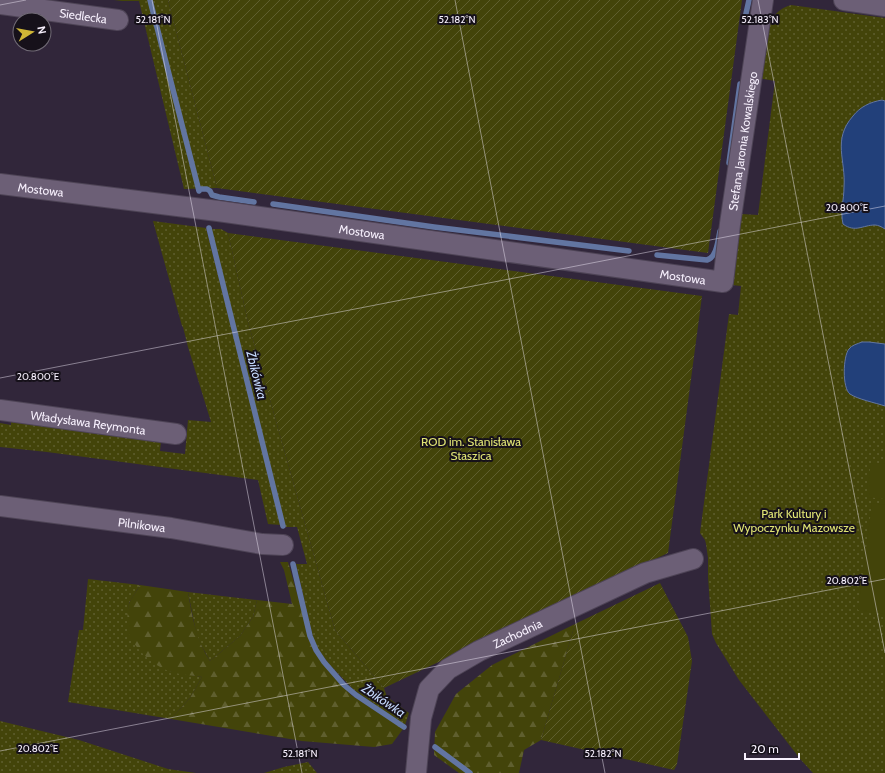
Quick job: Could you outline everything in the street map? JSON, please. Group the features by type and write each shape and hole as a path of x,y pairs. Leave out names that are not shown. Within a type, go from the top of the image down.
{"street":[{"name":"Stefana Jaronia Kowalskiego","path":"723,282 731,216 764,0"},
{"path":"844,0 885,6"},
{"name":"Siedlecka","path":"2,3 118,20"},
{"name":"Mostowa","path":"0,184 229,213 723,282"},
{"name":"Władysława Reymonta","path":"0,410 176,434"},
{"name":"Pilnikowa","path":"0,506 171,528 262,544 283,545"},
{"name":"Zachodnia","path":"416,773 421,718 429,689 448,669 478,651 645,573 693,559"}],"green space":[{"path":"114,0 168,0 217,188 184,189 139,1"},
{"path":"168,0 742,0 708,253 217,188"},
{"name":"Park Kultury i Wypoczynku Mazowsze","path":"791,5 885,18 885,773 813,773 801,760 739,680 712,634 708,558 705,540 700,533 729,314 738,315 741,286 732,285 741,214 758,215 775,81 758,78 767,33 771,21 778,11"},
{"path":"153,221 206,228 281,525 268,524 258,480 0,447 0,423 11,425 11,417 161,441 160,451 185,454 188,420 211,422 188,347"},
{"path":"211,229 221,229 228,233 248,322 335,630 384,688 387,697 409,713 405,725 354,690 329,664 318,649 313,638 296,564 307,564 297,527 285,527"},
{"name":"ROD im. Stanisława Staszica","path":"228,233 702,296 668,553 384,688 335,630 248,322"},
{"path":"871,463 885,464 885,499 866,497"},
{"path":"872,503 885,505 885,614 858,610"},
{"path":"280,562 288,562 314,652 351,695 403,729 392,744 374,747 302,741 171,719 190,698 202,677 163,669 144,655 134,643 128,631 128,610 129,604 140,585 188,592 198,636 210,661 240,636 253,617 257,600 292,604 284,570"},
{"path":"88,579 140,585 129,603 129,632 135,644 170,671 202,677 190,698 171,719 68,702 79,630 83,630"},
{"path":"660,583 688,637 692,661 677,764 674,770 541,740 575,624"},
{"path":"188,592 257,600 253,617 240,636 210,661 196,632"},
{"path":"575,624 541,740 524,750 519,773 459,773 434,755 435,732 456,694 492,665"},
{"path":"0,721 79,740 168,769 196,773 0,773"},
{"path":"308,762 317,773 264,773 284,767"}],"water":[{"path":"882,100 885,101 885,229 875,225 859,228 847,227 843,224 842,219 844,177 841,142 843,133 853,116 859,110 873,102"},
{"path":"862,342 885,344 885,406 857,398 847,391 844,372 847,353 852,346"}],"waterway":[{"name":"Żbikówka","path":"150,0 199,191"},
{"path":"745,18 749,0"},
{"path":"729,163 740,84"},
{"path":"199,189 207,189 212,195 219,197 254,202"},
{"path":"273,204 434,227 629,251"},
{"path":"833,210 841,210"},
{"name":"Żbikówka","path":"209,228 283,526"},
{"path":"657,255 707,260 715,252 720,231"},
{"name":"Żbikówka","path":"293,564 310,636 316,650 324,662 344,685 356,695 404,727"},
{"name":"Żbikówka","path":"435,747 470,773"}]}
